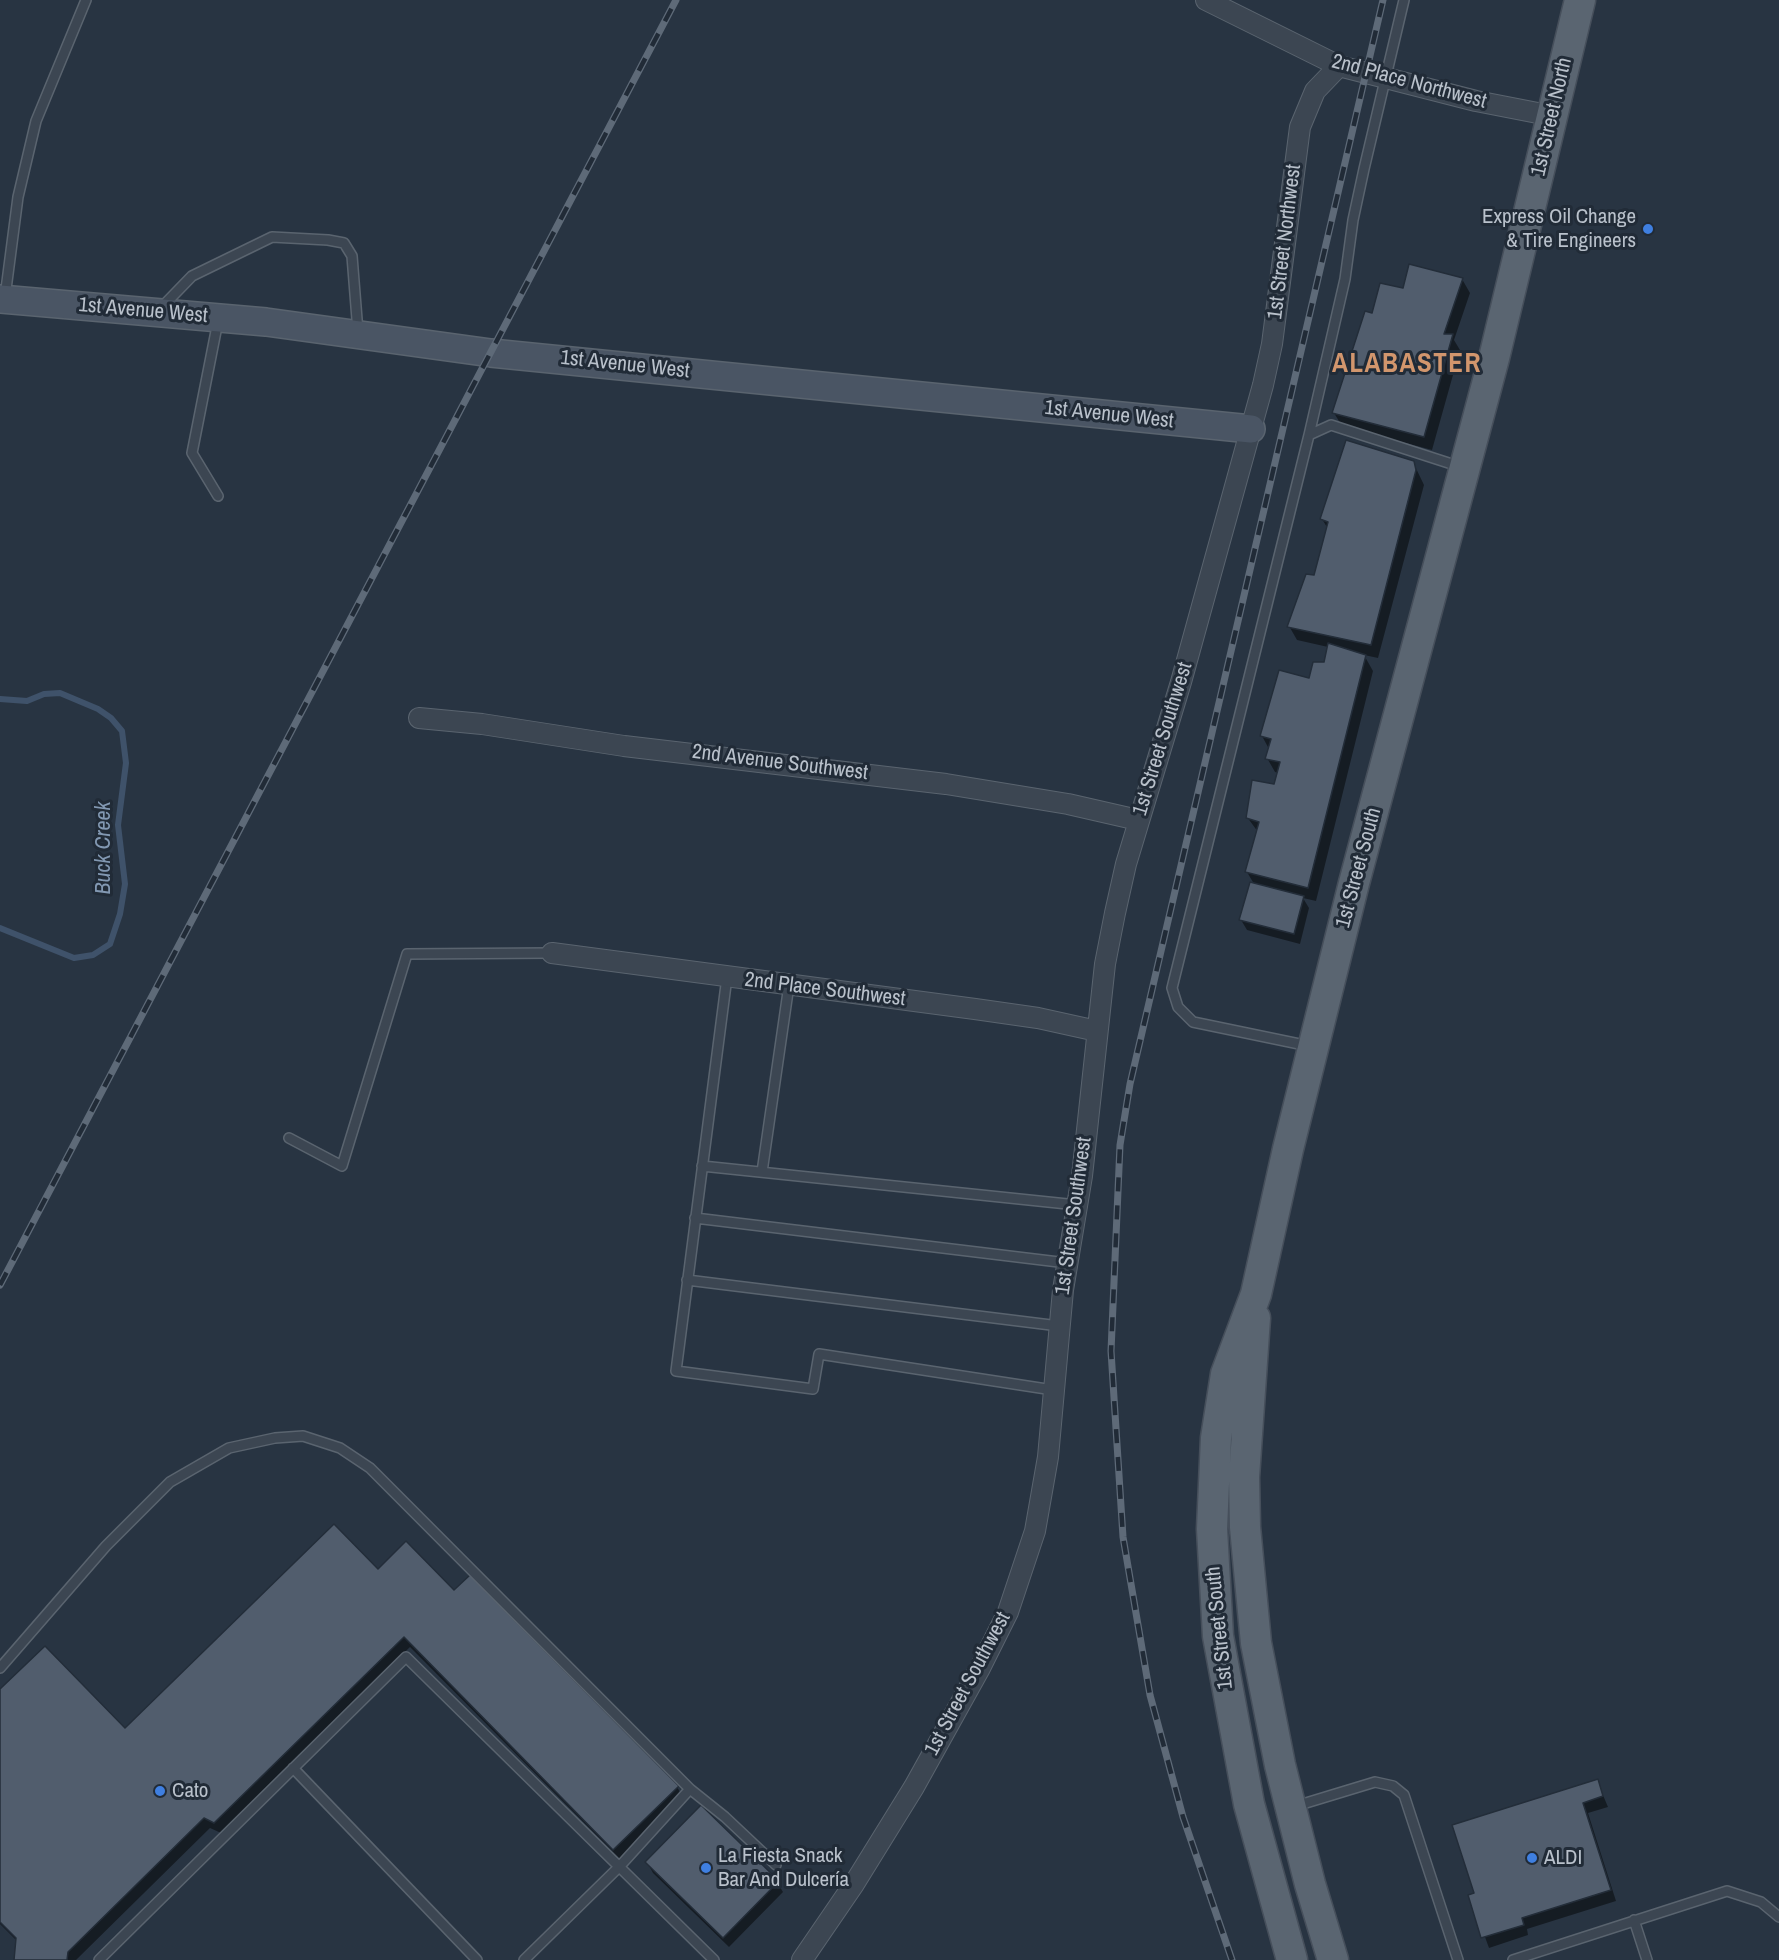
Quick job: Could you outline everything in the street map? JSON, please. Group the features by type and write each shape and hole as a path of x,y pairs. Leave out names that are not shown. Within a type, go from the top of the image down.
{"main road":[{"name":"1st Street North","path":"1468,456 1581,0"},
{"name":"1st Street South","path":"1292,1960 1249,1804 1228,1701 1213,1575 1213,1481 1216,1437 1226,1374 1256,1294 1354,883 1468,456"},
{"name":"1st Street South","path":"1256,1294 1245,1486 1245,1527 1256,1643 1290,1807 1333,1960"},
{"path":"1213,1481 1245,1486"}],"street":[{"name":"2nd Place Northwest","path":"1206,0 1339,66 1386,76 1476,101 1554,116"},
{"name":"1st Street Northwest","path":"1251,429 1272,344 1300,127 1315,91 1339,66"},
{"name":"1st Avenue West","path":"2,299 218,318 491,353 1251,429"},
{"name":"1st Street Southwest","path":"802,1960 854,1884 914,1787 1008,1612 1035,1531 1041,1501 1059,1326 1077,1204 1111,934 1138,820 1181,682 1251,429"},
{"name":"2nd Avenue Southwest","path":"419,718 482,724 624,746 946,784 1068,804 1138,820"},
{"name":"2nd Place Southwest","path":"552,953 1038,1018 1097,1031"}],"lane":[{"path":"2,299 18,197 36,121 86,0"},
{"path":"1314,1047 1193,1022 1178,1007 1172,988 1346,279 1353,220 1404,0"},
{"path":"157,313 192,276 272,237 328,240 344,243 352,256 358,335"},
{"path":"218,318 192,453 218,496"},
{"path":"1309,435 1331,425 1468,456"},
{"path":"289,1138 342,1166 407,954 552,953"},
{"path":"727,977 676,1371 813,1389 819,1354 1053,1390"},
{"path":"762,1172 789,985"},
{"path":"702,1166 1077,1204"},
{"path":"695,1218 1067,1263"},
{"path":"687,1280 1059,1326"},
{"path":"0,1668 106,1546 170,1482 229,1448 275,1438 303,1436 340,1448 370,1468 690,1789 776,1865"},
{"path":"99,1960 406,1657 714,1960"},
{"path":"293,1768 477,1960"},
{"path":"1290,1807 1375,1782 1393,1786 1404,1795 1458,1960"},
{"path":"524,1960 620,1866 690,1789"},
{"path":"1514,1960 1727,1891 1761,1902 1779,1917"},
{"path":"1634,1920 1647,1960"}],"building":[{"path":"1409,264 1463,278 1444,334 1453,334 1424,437 1332,413 1365,311 1372,313 1380,283 1403,288"},
{"path":"1346,440 1414,461 1416,470 1371,645 1287,627 1306,574 1314,575 1328,522 1320,519"},
{"path":"1328,643 1366,655 1308,888 1245,872 1259,822 1246,818 1252,780 1274,784 1280,762 1265,759 1271,739 1260,736 1279,670 1309,678 1313,662 1324,662"},
{"path":"1250,882 1304,896 1294,934 1239,920"},
{"path":"334,1524 378,1569 406,1541 454,1590 470,1575 679,1786 613,1850 404,1637 214,1823 204,1818 68,1952 67,1960 14,1960 16,1938 0,1922 0,1689 45,1646 125,1728"},
{"name":"ALDI","path":"1598,1779 1603,1796 1583,1803 1611,1890 1522,1918 1524,1925 1481,1938 1468,1895 1474,1893 1452,1825"},
{"path":"701,1805 779,1881 723,1938 645,1862"}],"waterway":[{"name":"Buck Creek","path":"0,699 27,701 44,694 60,693 98,709 111,718 122,731 126,763 118,825 125,884 120,914 110,944 93,955 74,958 0,928"}],"railway":[{"path":"0,1285 676,0"},
{"path":"1232,1960 1183,1817 1150,1695 1123,1537 1111,1351 1120,1145 1130,1084 1383,0"}],"place":[{"name":"Express Oil Change & Tire Engineers","path":"1648,229"},
{"name":"Cato","path":"160,1791"},
{"name":"ALDI","path":"1532,1858"},
{"name":"La Fiesta Snack Bar And Dulcería","path":"706,1868"}],"district":[{"name":"ALABASTER","path":"1407,365"}]}
